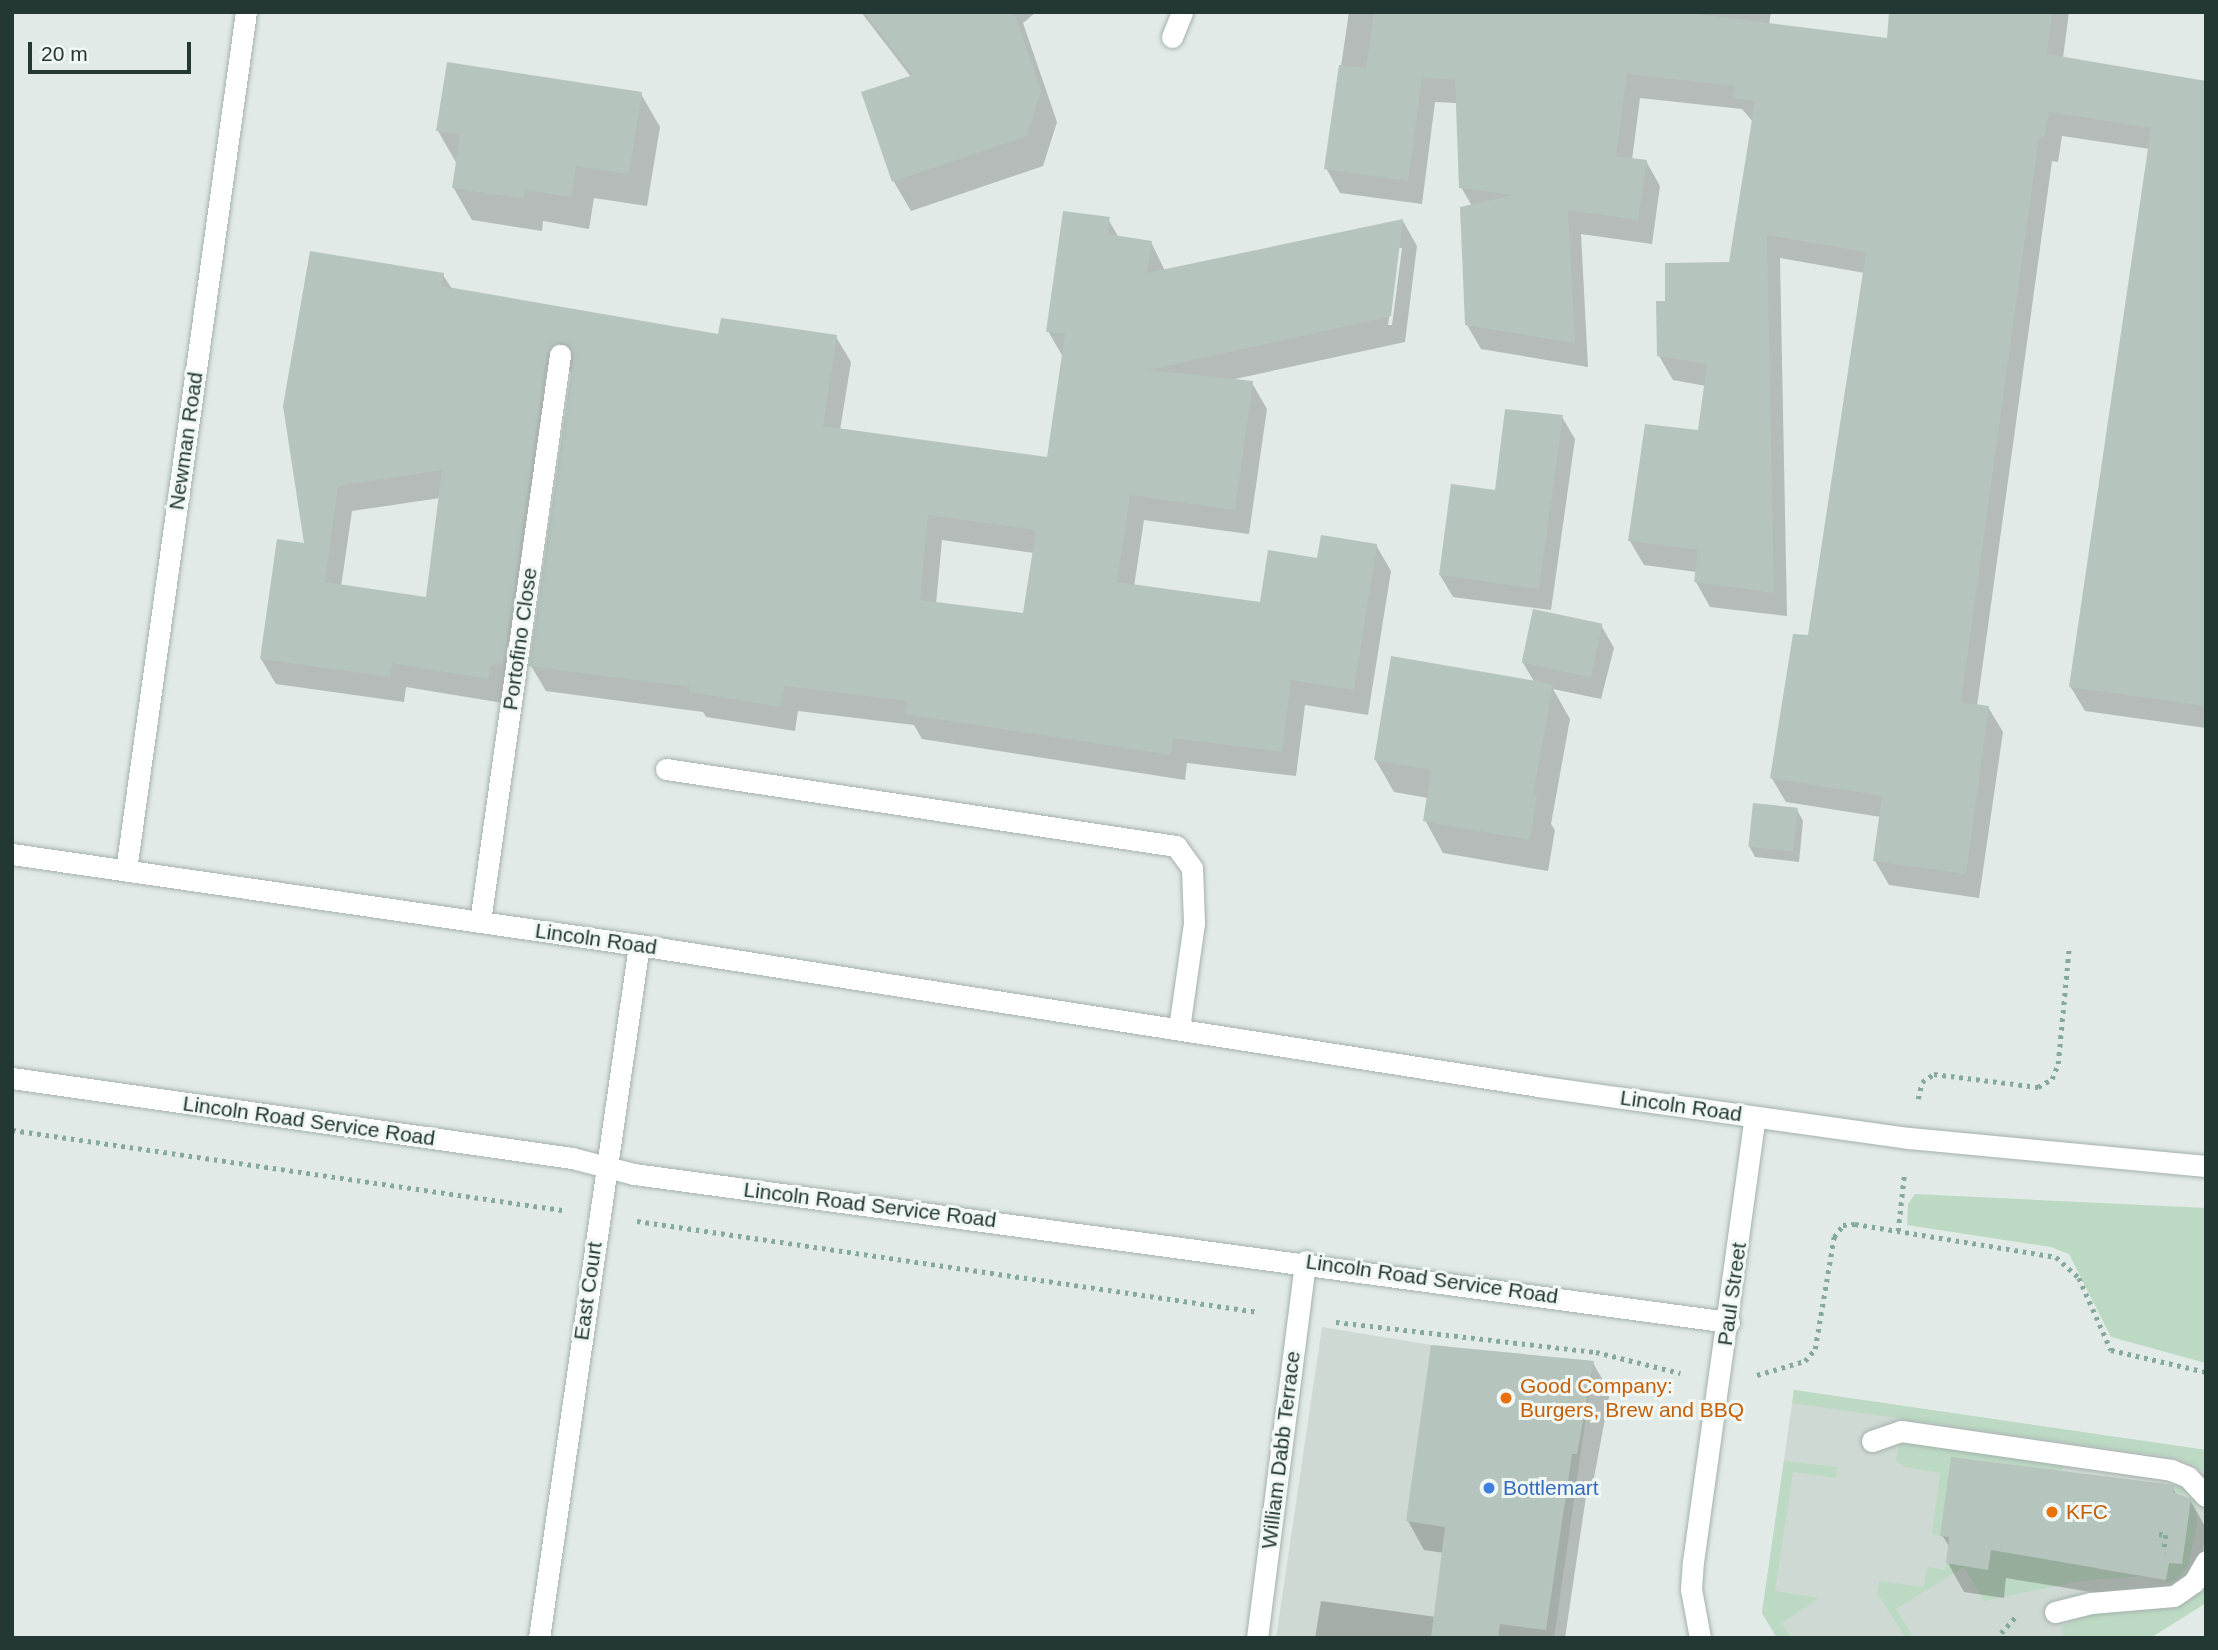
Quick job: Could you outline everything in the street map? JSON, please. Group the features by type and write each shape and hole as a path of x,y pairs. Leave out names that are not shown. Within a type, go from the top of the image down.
{"street":[{"name":"Newman Road","path":"126,870 246,12"},
{"path":"1172,37 1182,12"},
{"name":"Portofino Close","path":"480,922 560,355"},
{"path":"666,769 1176,846 1192,867 1195,923 1179,1028"},
{"name":"Lincoln Road","path":"12,854 639,945 1755,1116 1909,1138 2199,1168"},
{"name":"East Court","path":"539,1638 639,945"},
{"name":"Lincoln Road Service Road","path":"12,1078 605,1166 634,1174 1305,1261 1729,1322"},
{"name":"Paul Street","path":"1700,1638 1691,1589 1693,1562 1729,1322 1755,1116"},
{"name":"William Dabb Terrace","path":"1257,1638 1305,1261"},
{"path":"1872,1441 1901,1431 2171,1470 2188,1477 2206,1496"},
{"path":"2055,1612 2091,1603 2174,1596 2194,1582 2206,1560"}],"path":[{"path":"1898,1231 1909,1138 1922,1082 1934,1074 2038,1087 2052,1079 2058,1063 2069,947"}],"shaded area":[{"path":"1322,1327 1431,1345 1594,1361 1554,1638 1276,1638"},
{"path":"1794,1390 2206,1450 2206,1603 2150,1638 1777,1638 1762,1613"}],"green space":[{"path":"1915,1194 2206,1208 2206,1363 2111,1337 2069,1254 2051,1247 1907,1225 1908,1204"},
{"path":"1794,1390 2206,1450 2206,1472 2178,1458 1792,1403"},
{"path":"1899,1442 2063,1465 2062,1472 1969,1459 1940,1536 1932,1534 1940,1473 1905,1467 1896,1461"},
{"path":"1784,1461 1837,1467 1836,1478 1793,1472 1775,1591 1819,1598 1782,1623 1791,1638 1777,1638 1762,1613"},
{"path":"2174,1481 2195,1495 2197,1524 2188,1566 2176,1580 2165,1584 2169,1563 2182,1564 2191,1495 2173,1492"},
{"path":"1992,1544 2099,1565 2098,1570 2144,1576 2080,1581 1984,1601 1964,1567 1896,1609 1914,1638 1906,1638 1877,1593 1879,1581 1924,1587 1927,1567 1945,1570 1946,1563 1988,1570"},
{"path":"2206,1589 2206,1603 2150,1638 2062,1638 2062,1626 2078,1619 2100,1613 2175,1608"}],"building":[{"path":"864,12 1014,12 1041,91 1027,136 892,182 861,92 913,75"},
{"path":"1374,12 1682,12 1887,38 1889,12 2052,12 2047,54 2206,81 2206,706 2069,687 2151,128 2049,112 2044,138 2039,137 1961,702 1989,706 1966,874 1873,861 1882,796 1770,778 1793,634 1808,635 1866,252 1767,235 1774,593 1694,582 1698,550 1628,541 1645,424 1698,430 1707,364 1657,356 1656,301 1665,301 1665,263 1729,262 1755,101 1733,98 1735,86 1627,74 1616,156 1647,160 1638,220 1568,210 1575,343 1465,325 1460,207 1514,195 1459,188 1455,79 1422,78 1408,181 1324,169 1339,65 1366,68"},
{"path":"447,62 642,92 629,174 576,166 571,197 525,190 524,199 452,188 460,135 436,131"},
{"path":"1063,211 1110,217 1107,234 1152,241 1147,273 1403,219 1391,316 1148,370 1253,381 1235,510 1130,495 1117,582 1260,602 1268,550 1317,558 1321,535 1377,544 1354,690 1291,680 1282,752 1173,738 1171,755 905,714 907,701 784,686 781,707 689,692 690,687 529,666 573,357 569,345 561,342 547,353 503,663 490,666 489,679 392,663 390,677 260,659 277,539 304,543 283,406 310,251 444,273 442,286 718,334 721,318 837,335 823,426 1047,457 1065,334 1046,332","holes":["442,470 426,597 325,582 338,486","928,515 1036,530 1023,613 920,600"]},
{"path":"1505,409 1563,415 1539,589 1439,575 1451,484 1495,490"},
{"path":"1533,609 1602,624 1591,678 1522,663"},
{"path":"1391,656 1553,684 1533,795 1537,796 1530,840 1423,821 1431,770 1374,760"},
{"path":"1753,803 1798,808 1793,851 1748,847"},
{"path":"1431,1345 1594,1361 1577,1454 1572,1454 1546,1630 1500,1624 1498,1638 1431,1638 1445,1527 1406,1521"},
{"name":"KFC","path":"1951,1457 2174,1485 2173,1492 2191,1499 2182,1564 2169,1563 2166,1580 1991,1550 1988,1570 1946,1563 1949,1537 1940,1536"}],"place":[{"name":"Good Company: Burgers, Brew and BBQ","path":"1506,1398"},
{"name":"Bottlemart","path":"1489,1488"},
{"name":"KFC","path":"2052,1512"}]}
